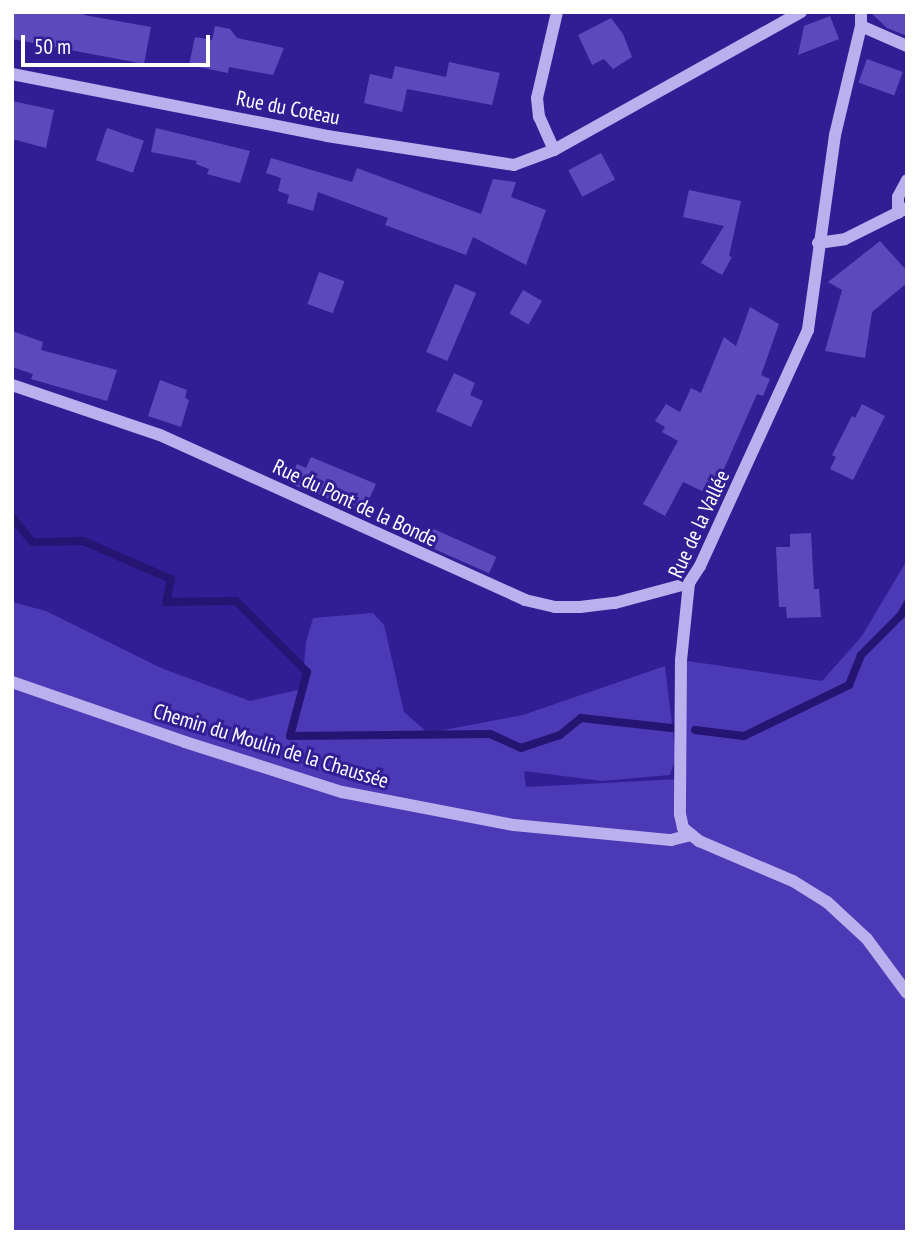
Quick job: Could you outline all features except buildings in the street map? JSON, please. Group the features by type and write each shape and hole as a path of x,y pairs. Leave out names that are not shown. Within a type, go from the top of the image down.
{"street":[{"path":"554,150 538,117 537,98 557,12"},
{"name":"Rue du Coteau","path":"12,74 327,136 504,165 523,164 554,150 801,12"},
{"name":"Rue de la Vallée","path":"691,835 680,820 683,625 689,583 717,530 808,330 818,243 840,105 861,26 861,12"},
{"path":"861,26 907,46"},
{"path":"818,243 845,239 902,210 898,198 907,180"},
{"name":"Rue du Pont de la Bonde","path":"12,385 160,435 525,600 555,607 580,607 615,603 689,583"},
{"name":"Chemin du Moulin de la Chaussée","path":"12,682 185,743 342,792 514,825 671,840 691,835"},
{"path":"691,835 793,881 827,902 867,939 907,993"}],"shaded area":[{"path":"907,560 907,1232 12,1232 12,602 46,611 161,668 250,701 302,689 306,642 313,618 373,613 384,625 404,712 428,733 523,715 665,666 676,758 670,775 602,781 524,771 526,787 681,779 681,660 822,681 862,636"}],"waterway":[{"path":"12,517 32,542 83,541 171,579 166,602 236,601 307,672 290,736 490,734 521,748 560,735 581,718 671,728"},
{"path":"695,730 744,736 849,685 861,655 901,615 907,604"}]}
